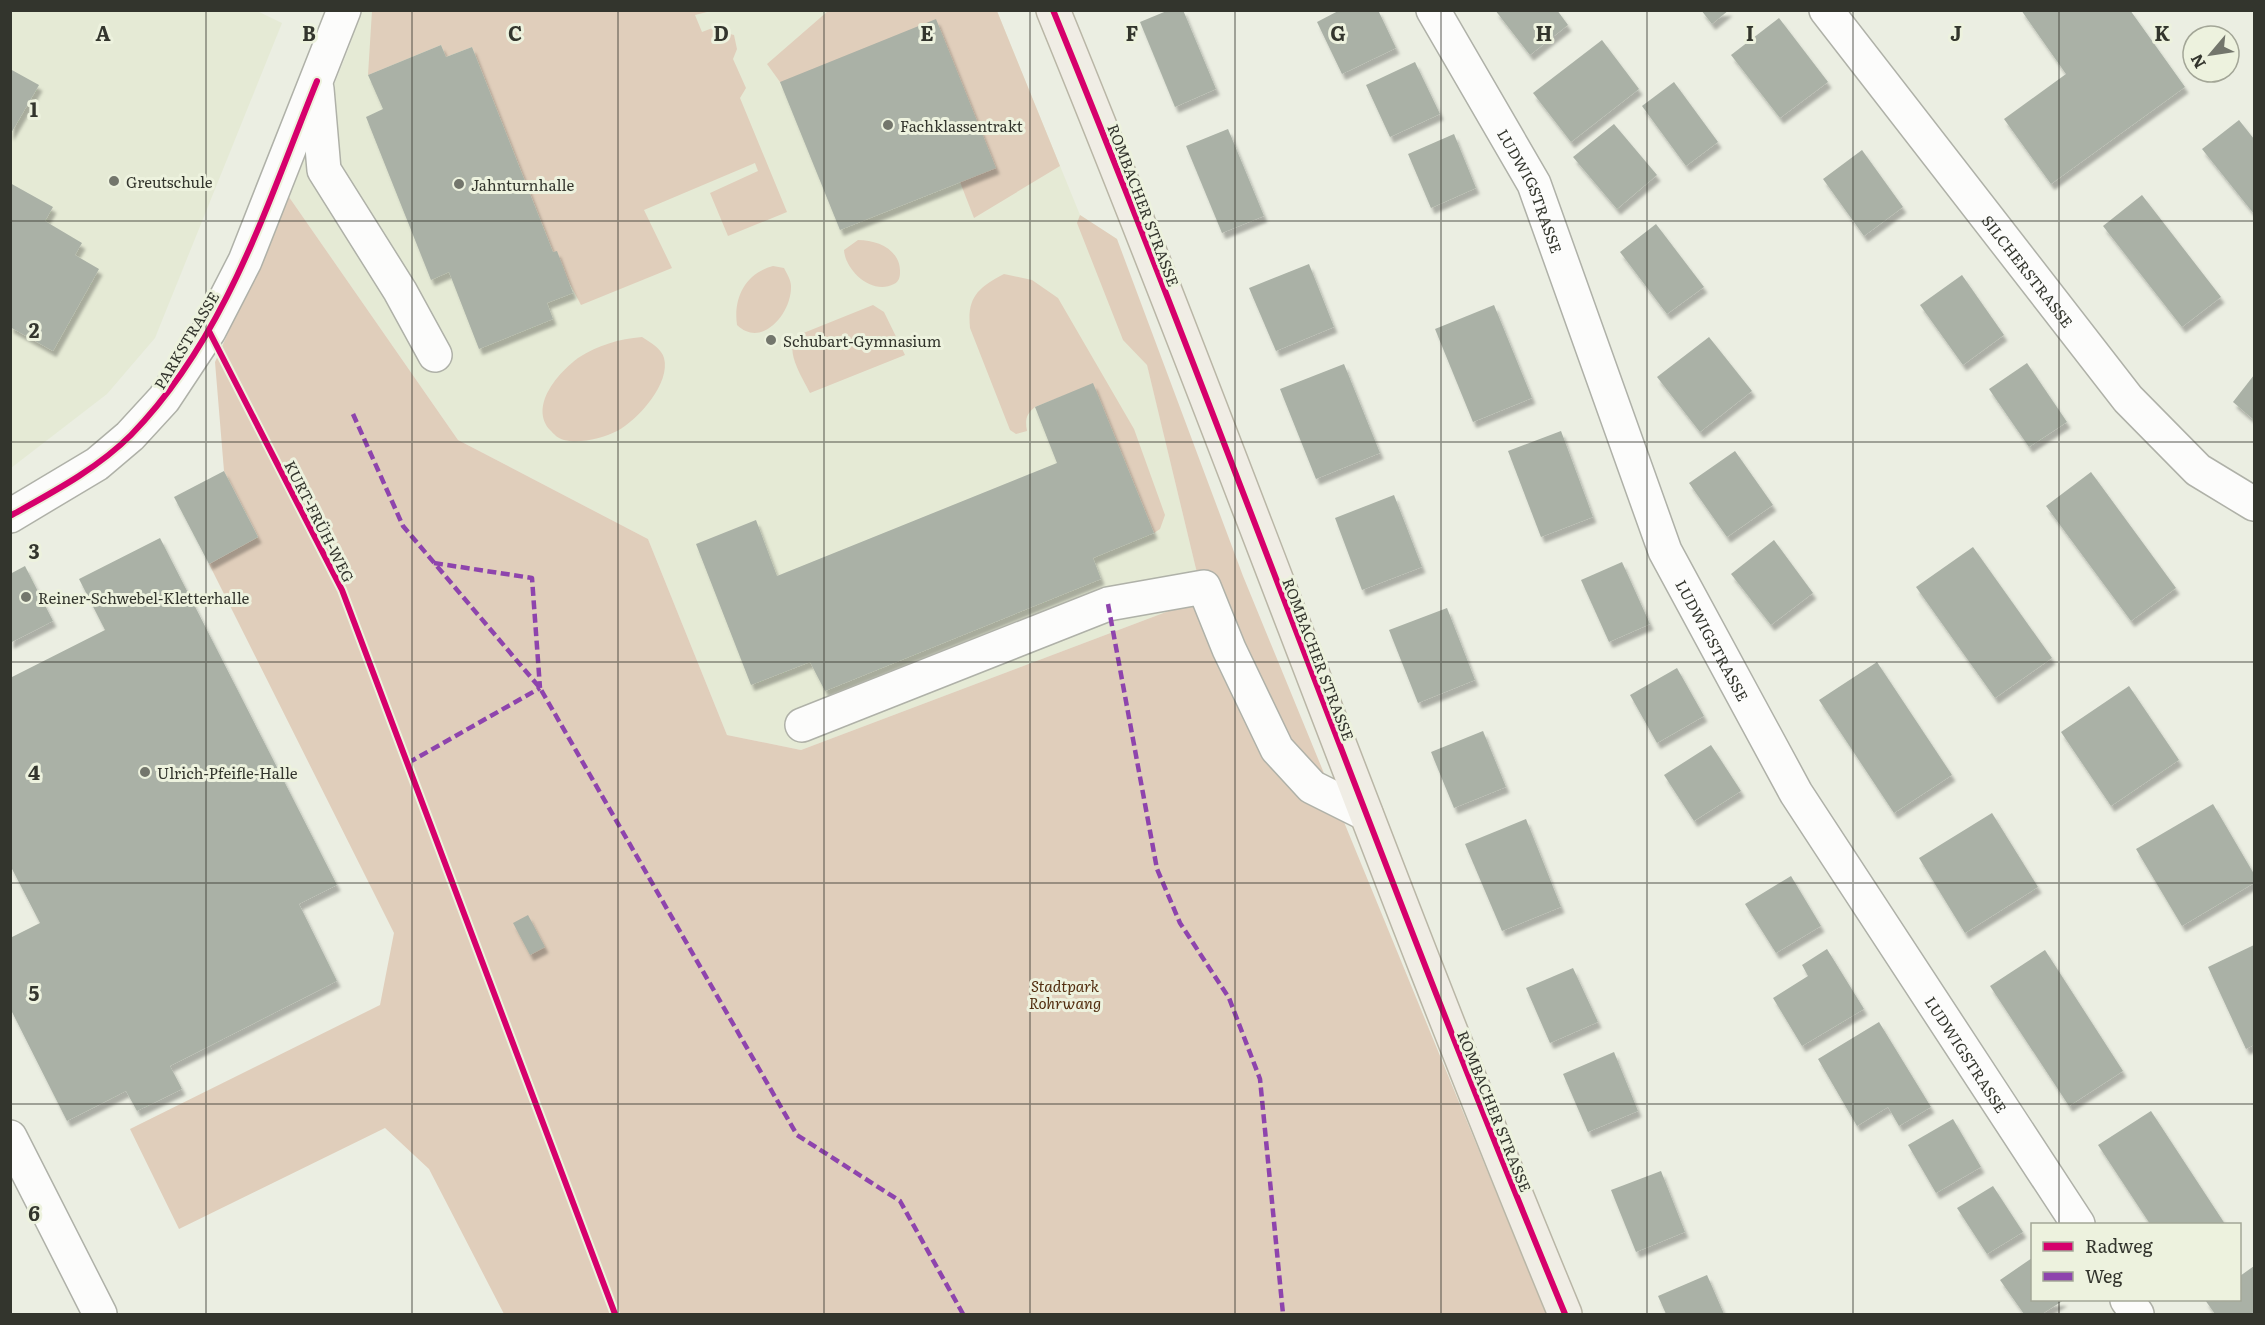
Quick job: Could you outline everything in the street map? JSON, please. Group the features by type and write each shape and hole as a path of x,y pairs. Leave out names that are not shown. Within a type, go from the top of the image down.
{"main road":[{"name":"ROMBACHER STRASSE","path":"1053,10 1122,177 1366,814 1496,1147 1565,1314"}],"street":[{"name":"PARKSTRASSE","path":"10,516 97,464 130,436 164,399 209,331 245,261 344,10"},
{"name":"LUDWIGSTRASSE","path":"1433,10 1534,184 1665,551 1796,793 2077,1223"},
{"name":"SILCHERSTRASSE","path":"1826,10 2128,399 2198,470 2254,504"},
{"path":"317,81 324,170 400,291 435,355"},
{"path":"802,725 1108,604 1204,587 1229,649 1277,749 1312,787 1366,814"},
{"path":"10,1137 100,1314"},
{"path":"2128,1301 2137,1314"}],"shaded area":[{"name":"Greutschule","path":"11,11 257,11 282,23 155,338 107,394 11,468"},
{"name":"Schubart-Gymnasium","path":"360,11 997,11 1080,215 1117,239 1203,598 801,750 727,735 648,539 458,440 289,197 350,45"}],"green space":[{"path":"372,11 711,11 695,15 702,32 723,24 730,34 734,35 737,49 733,59 746,88 740,98 787,212 728,236 710,193 758,171 755,163 644,210 672,268 581,305 553,252 472,47 446,57 441,45 368,75"},
{"path":"828,11 997,11 1060,166 974,218 960,182 780,82 767,64"},
{"name":"Stadtpark Rohrwang","path":"289,197 458,440 648,539 727,735 801,750 1203,598 1147,365 1123,340 1077,223 1080,215 1117,239 1243,576 1546,1314 504,1314 429,1169 385,1128 179,1229 130,1129 380,1005 394,933 209,564 258,537 224,471 215,362"},
{"path":"858,240 880,244 892,252 899,265 900,275 897,282 886,287 877,287 854,273 844,250"},
{"path":"773,266 784,268 790,282 790,296 786,307 774,325 756,333 747,331 737,325 736,315 743,288 755,274"},
{"path":"1004,274 1032,280 1058,298 1134,429 1165,515 1160,529 1154,533 1093,384 1035,407 1027,418 1027,431 1016,434 1010,430 970,328 969,318 972,301 976,295 987,284"},
{"path":"873,305 884,312 905,355 810,393 795,362 793,346 795,339 801,334"},
{"path":"642,337 661,352 665,368 658,389 643,410 625,426 605,436 577,441 564,440 556,436 544,421 543,411 544,401 562,372 578,358 601,346"}],"building":[{"path":"1169,10 1183,10 1216,89 1175,107 1140,22"},
{"path":"1340,10 1378,10 1396,48 1342,74 1317,22"},
{"path":"1495,10 1557,10 1568,25 1530,55"},
{"path":"1701,10 1729,10 1712,24"},
{"path":"2021,10 2130,10 2185,87 2051,184 2004,119 2066,74"},
{"path":"1779,18 1828,82 1780,118 1731,55"},
{"name":"Fachklassentrakt","path":"936,19 996,168 840,230 780,82"},
{"path":"1602,40 1639,89 1571,142 1533,93"},
{"name":"Jahnturnhalle","path":"441,45 446,57 472,47 553,252 557,251 573,293 547,303 553,319 479,349 449,272 431,280 366,117 383,109 368,75"},
{"path":"1415,62 1440,114 1390,137 1366,85"},
{"path":"10,69 39,85 10,135"},
{"path":"1674,82 1718,142 1686,166 1642,106"},
{"path":"2239,120 2254,139 2254,214 2202,149"},
{"path":"1614,124 1657,175 1617,209 1573,157"},
{"path":"1228,129 1264,216 1222,233 1186,146"},
{"path":"1454,134 1476,188 1431,208 1408,154"},
{"path":"1862,150 1903,207 1864,236 1823,179"},
{"path":"10,183 53,207 45,221 82,243 75,255 99,269 53,351 10,327"},
{"path":"2142,195 2221,297 2182,327 2103,226"},
{"path":"1656,224 1704,287 1667,314 1620,252"},
{"path":"1309,264 1334,327 1276,351 1249,288"},
{"path":"1962,275 2004,335 1963,365 1920,305"},
{"path":"1494,305 1532,398 1473,422 1435,329"},
{"path":"1709,337 1752,391 1700,432 1657,377"},
{"path":"2027,363 2067,422 2029,447 1989,389"},
{"path":"1344,364 1380,453 1316,479 1280,389"},
{"path":"2254,375 2254,420 2233,402"},
{"path":"1093,383 1154,533 1093,558 1101,579 825,691 810,662 751,685 696,544 756,520 777,576 1057,463 1035,407"},
{"path":"1561,431 1593,517 1541,537 1508,451"},
{"path":"1735,451 1773,505 1727,537 1689,483"},
{"path":"224,471 258,537 209,564 174,497"},
{"path":"2091,472 2176,588 2131,621 2046,506"},
{"path":"1394,495 1422,567 1362,590 1335,518"},
{"name":"Ulrich-Pfeifle-Halle","path":"160,538 337,885 299,904 337,981 170,1066 182,1089 137,1111 126,1091 67,1121 10,1008 10,938 40,923 10,865 10,678 105,630 79,579"},
{"path":"1774,540 1813,593 1771,625 1731,574"},
{"path":"1973,547 2052,658 1995,698 1916,587"},
{"path":"1622,562 1650,624 1609,642 1581,580"},
{"name":"Reiner-Schwebel-Kletterhalle","path":"25,566 53,621 10,643 10,574"},
{"path":"1447,608 1475,680 1418,703 1389,630"},
{"path":"1877,662 1952,775 1894,813 1819,700"},
{"path":"1677,668 1704,716 1657,743 1630,695"},
{"path":"2129,686 2179,760 2111,806 2061,732"},
{"path":"1483,731 1506,787 1454,808 1431,752"},
{"path":"1711,745 1741,791 1694,821 1664,775"},
{"path":"2213,804 2254,874 2254,883 2182,926 2136,849"},
{"path":"1992,813 2038,887 1965,933 1919,858"},
{"path":"1526,819 1561,907 1502,931 1465,844"},
{"path":"1791,876 1821,926 1776,953 1745,904"},
{"path":"528,915 545,947 530,955 513,923"},
{"path":"2254,945 2254,1045 2246,1049 2208,967"},
{"path":"1827,949 1864,1009 1802,1046 1773,998 1808,976 1802,965"},
{"path":"2045,950 2123,1071 2069,1106 1990,986"},
{"path":"1573,968 1598,1022 1550,1043 1526,988"},
{"path":"1879,1022 1931,1107 1899,1126 1888,1107 1857,1126 1818,1059"},
{"path":"1614,1052 1638,1111 1588,1132 1563,1074"},
{"path":"2151,1111 2224,1223 2149,1223 2098,1145"},
{"path":"1953,1119 1981,1167 1936,1193 1908,1145"},
{"path":"1661,1171 1685,1232 1636,1252 1611,1190"},
{"path":"1993,1186 2023,1232 1987,1254 1957,1208"},
{"path":"2031,1259 2031,1301 2062,1301 2042,1314 2024,1314 2000,1280"},
{"path":"2254,1266 2254,1314 2215,1314 2206,1301 2241,1301 2241,1275"},
{"path":"1707,1275 1724,1314 1666,1314 1658,1296"}],"marked path":[{"path":"353,414 403,526 540,688 797,1135 900,1201 963,1314"},
{"path":"434,563 532,578 540,688"},
{"path":"1108,604 1157,869 1180,923 1229,998 1260,1079 1283,1314"},
{"path":"408,763 540,688"}],"cycle path":[{"path":"1053,10 1182,336 1434,989 1565,1314"},
{"path":"10,516 74,479 118,447 164,397 193,356 241,268 317,81"},
{"name":"KURT-FRÜH-WEG","path":"209,331 342,590 615,1314"}],"place":[{"name":"Fachklassentrakt","path":"888,125"},
{"name":"Greutschule","path":"114,181"},
{"name":"Jahnturnhalle","path":"459,184"},
{"name":"Schubart-Gymnasium","path":"771,340"},
{"name":"Reiner-Schwebel-Kletterhalle","path":"26,597"},
{"name":"Ulrich-Pfeifle-Halle","path":"145,772"}]}
